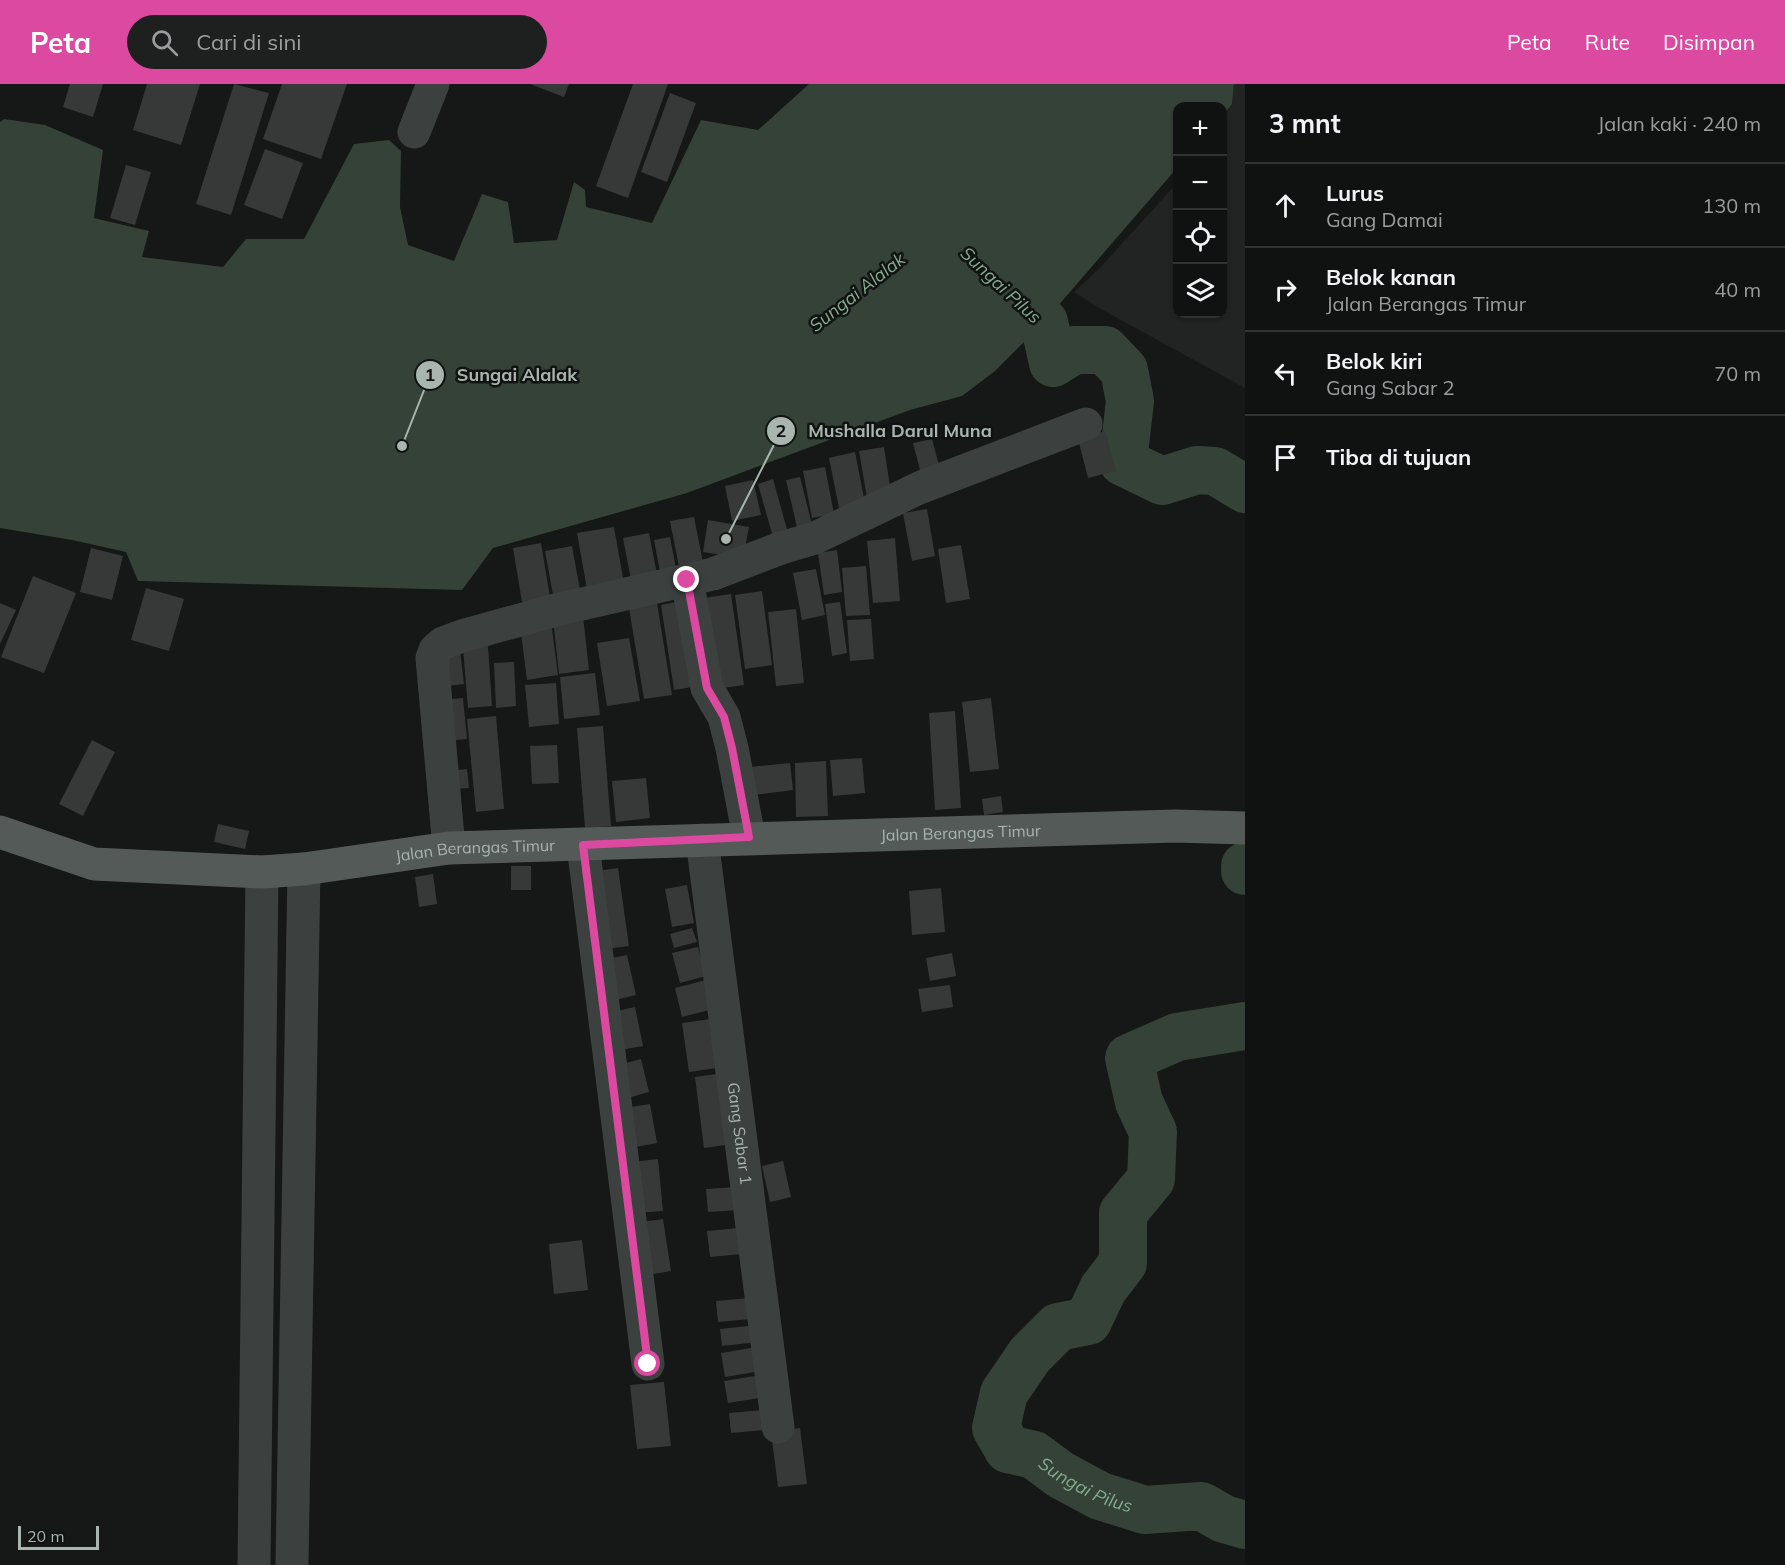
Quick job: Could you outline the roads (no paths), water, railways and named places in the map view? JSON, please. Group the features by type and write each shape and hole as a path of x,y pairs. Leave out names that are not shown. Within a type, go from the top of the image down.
{"main road":[{"name":"Jalan Berangas Timur","path":"0,832 94,864 262,872 304,869 449,848 583,845 749,837 938,834 1175,826 1243,828"}],"street":[{"path":"414,132 433,84"},
{"path":"449,848 432,658 435,650 443,643 556,610 713,574 814,538 919,488 1086,424"},
{"path":"687,580 707,688 724,717 749,837"},
{"name":"Gang Sabar 1","path":"702,840 778,1427"},
{"path":"583,845 648,1364"},
{"path":"292,1565 304,869"},
{"path":"254,1565 262,872"},
{"path":"260,1021 301,1019"}],"water":[{"path":"809,84 1234,84 1232,104 1227,111 1227,102 1173,102 1173,173 1044,322 995,371 962,396 910,410 687,493 493,548 462,590 138,581 126,552 0,528 0,122 4,119 45,125 103,150 94,218 149,231 142,257 223,267 246,239 304,239 354,144 389,140 401,151 400,207 408,245 454,261 482,194 508,202 514,243 557,240 574,182 585,190 586,207 652,223 701,120 758,130"}],"waterway":[{"name":"Sungai Pilus","path":"994,278 1044,322 1053,363 1074,350 1105,350 1124,370 1130,401 1123,462 1162,481 1197,470 1215,471 1245,489"},
{"name":"Sungai Pilus","path":"1245,866 1245,871"},
{"name":"Sungai Pilus","path":"1245,1026 1177,1037 1129,1058 1139,1102 1153,1132 1151,1179 1123,1213 1123,1263 1103,1289 1088,1321 1058,1327 1030,1355 1004,1393 996,1428 1008,1449 1034,1455 1061,1475 1100,1496 1145,1510 1201,1506 1224,1519 1245,1525"}],"place":[{"name":"Sungai Alalak","path":"402,446"},
{"name":"Mushalla Darul Muna","path":"726,539"}]}
